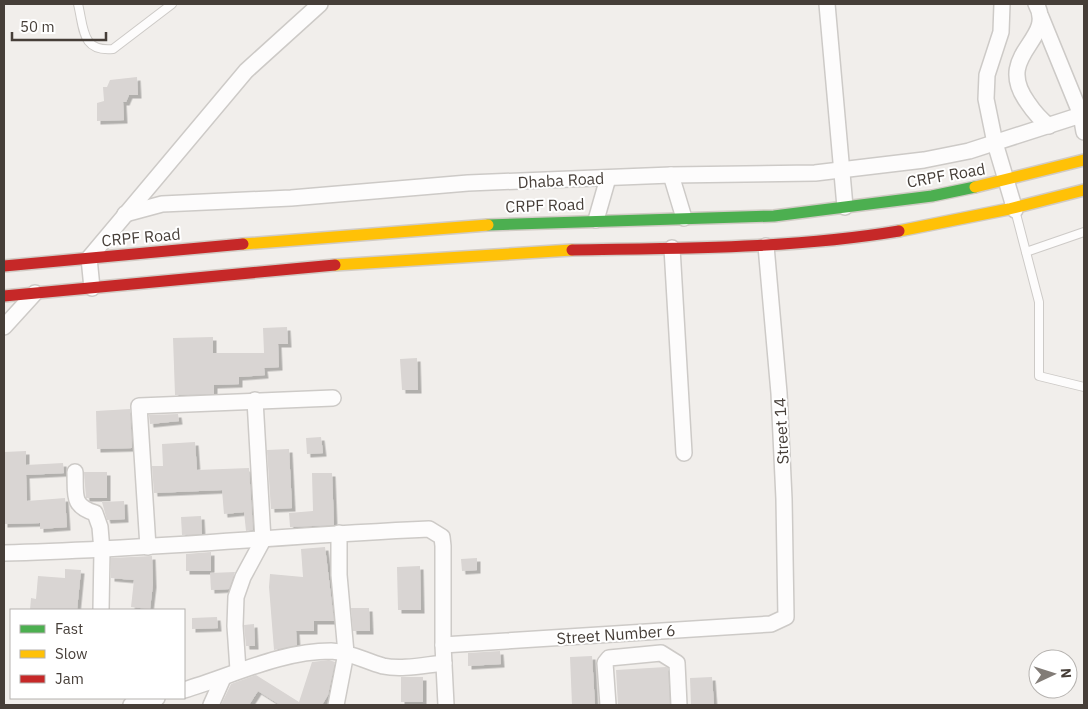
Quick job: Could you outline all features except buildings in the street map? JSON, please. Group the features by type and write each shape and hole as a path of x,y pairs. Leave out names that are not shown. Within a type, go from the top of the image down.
{"street":[{"path":"92,288 89,258 246,72 318,4"},
{"path":"827,4 845,207"},
{"path":"1002,4 1001,32 986,79 986,100 995,144 1015,210"},
{"path":"1039,10 1083,115 1084,132"},
{"path":"1039,10 1036,33 1017,65 1016,76 1022,95 1040,119 1049,126"},
{"name":"Dhaba Road","path":"125,214 162,204 291,198 468,183 671,175 784,175 841,170 924,160 995,144 1083,115"},
{"name":"CRPF Road","path":"4,266 338,235 525,222 774,216 932,196 1005,181 1084,160"},
{"path":"671,175 684,218"},
{"path":"596,220 608,178"},
{"path":"4,296 341,264 529,251 766,246 934,226 1015,210 1084,190"},
{"name":"Street 14","path":"766,246 779,393 784,499 786,617"},
{"path":"672,248 684,453"},
{"path":"4,327 36,293"},
{"path":"148,547 139,406 333,398"},
{"path":"238,670 235,626 236,597 243,577 262,540 255,400"},
{"path":"75,472 78,504 82,510 95,514 98,519 102,551 101,609"},
{"path":"4,553 102,551 339,533 429,529 442,537 443,645 446,705"},
{"path":"336,705 346,653 339,533"},
{"name":"Street Number 6","path":"443,645 771,624 786,617"},
{"path":"185,690 223,678 238,670 312,652 346,653 383,666 396,668 444,662"},
{"path":"608,705 605,663 609,658 661,653 677,663 679,705"},
{"path":"212,705 223,678"},
{"path":"129,705 152,699"}],"lane":[{"path":"78,4 87,41 92,46 103,50 113,49 172,4"},
{"path":"1015,210 1039,302 1039,376 1084,388"},
{"path":"1026,252 1084,232"}],"traffic: fast":[{"path":"488,225 774,216 932,196 975,187"}],"traffic: slow":[{"path":"975,187 1084,160"},
{"path":"899,231 1009,209 1084,190"},
{"path":"243,244 488,225"},
{"path":"335,265 572,250"}],"traffic: jam":[{"path":"572,250 695,248 776,244 858,237 899,231"},
{"path":"4,266 243,244"},
{"path":"4,296 335,265"}]}
